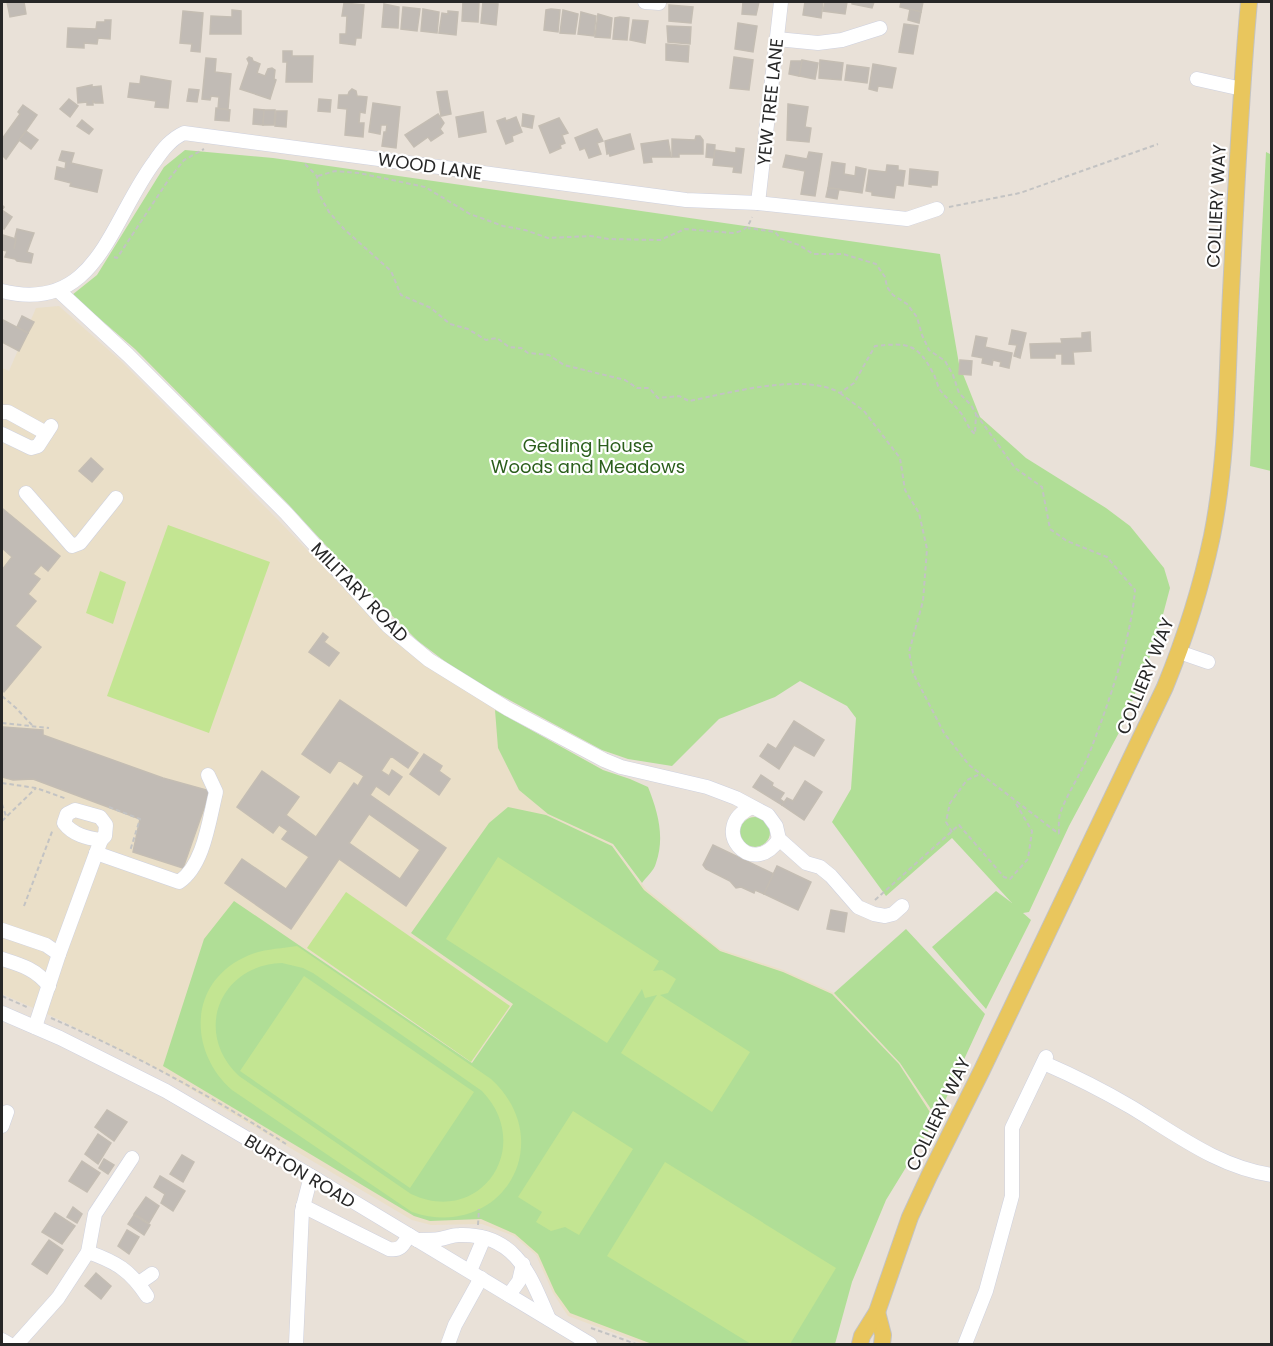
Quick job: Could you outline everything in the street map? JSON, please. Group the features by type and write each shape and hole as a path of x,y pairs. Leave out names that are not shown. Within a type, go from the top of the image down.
{"main road":[{"name":"COLLIERY WAY","path":"860,1344 862,1335 878,1312 910,1217 1114,797 1179,652 1194,605 1212,535 1222,465 1242,89 1249,2"},
{"name":"COLLIERY WAY","path":"878,1312 883,1335 882,1344"}],"street":[{"name":"YEW TREE LANE","path":"758,203 782,2"},
{"path":"777,39 818,43 843,40 880,28"},
{"path":"1197,79 1242,89"},
{"name":"WOOD LANE","path":"2,291 32,296 44,295 59,291 86,272 98,257 148,170 174,138 184,133 686,200 758,203 907,219 937,209"},
{"name":"MILITARY ROAD","path":"59,291 128,355 286,513 388,626 429,660 508,709 604,760 621,767 707,787 768,815 776,826 779,839"},
{"path":"2,412 8,412 49,429 38,446 31,448 2,434"},
{"path":"26,494 72,546 80,543 116,498"},
{"path":"1179,652 1208,662"},
{"path":"35,1027 98,847 179,882 189,875 199,856 208,847 216,792 208,775"},
{"path":"752,807 741,812 734,820 734,840 745,853 758,855 773,849 779,839 806,862 820,867 831,876 858,907 874,915 892,914 902,906"},
{"path":"2,930 46,945 59,954"},
{"path":"2,959 33,970 49,986"},
{"name":"BURTON ROAD","path":"2,1013 166,1091 590,1344"},
{"path":"965,1344 986,1291 1012,1196 1012,1128 1045,1060 1087,1081 1220,1161 1250,1172 1272,1175"},
{"path":"17,1344 58,1298 88,1252 95,1214 132,1158"},
{"path":"296,1344 303,1206 311,1176"},
{"path":"303,1206 388,1249 401,1248 413,1238 440,1239 483,1230 508,1248 523,1264 549,1319"},
{"path":"448,1344 476,1275 483,1230"},
{"path":"88,1252 109,1259 135,1277 147,1296"},
{"path":"510,1295 519,1281 523,1264"},
{"path":"139,1283 152,1274"},
{"path":"2,1340 9,1344"}],"path":[{"path":"937,209 1020,194 1158,144"},
{"path":"98,257 110,254 117,258 184,160 203,149 212,148"},
{"path":"304,162 317,176 319,194 328,212 391,271 401,295 431,308 450,324 468,329 486,340 497,338 509,347 521,348 528,353 549,355 564,364 626,380 637,388 649,388 658,398 679,396 689,401 766,386 796,383 829,386 864,411 900,458 904,490 919,513 927,549 924,601 909,652 913,673 944,733 969,765 1059,834 1059,813 1092,748 1119,664 1133,614 1135,590 1107,557 1067,541 1050,529 1042,487 1015,468 971,405 959,393 945,361 929,350 917,317 906,304 893,295 876,264 843,254 813,254 799,245 781,239 775,232 748,228 734,233 685,229 660,240 609,239 591,236 548,238 470,214 425,187 359,173 335,171 317,176"},
{"path":"748,228 758,203"},
{"path":"840,393 854,383 875,346 902,343 921,352 934,374 938,387 946,399 960,412 969,430 975,434 976,414"},
{"path":"2,696 33,726"},
{"path":"2,723 49,728"},
{"path":"952,832 946,822 950,803 967,780 980,774"},
{"path":"2,821 36,788"},
{"path":"874,915 870,905 959,825 1004,878 1010,879 1028,859 1032,831 1014,800"},
{"path":"2,804 7,816"},
{"path":"24,906 53,828"},
{"path":"2,996 34,1010"},
{"path":"45,1015 88,1034 177,1080 286,1144"},
{"path":"471,1226 483,1230 479,1209"},
{"path":"590,1328 636,1344"}],"shaded area":[{"path":"59,306 122,362 384,630 433,670 527,729 646,889 720,949 783,970 834,993 900,1063 937,1118 930,1132 857,1224 816,1344 644,1344 568,1316 553,1293 536,1255 514,1236 482,1224 431,1225 412,1220 155,1068 58,1019 2,994 2,368 9,371 36,308"}],"green space":[{"name":"Gedling House Woods and Meadows","path":"185,150 273,158 940,254 959,364 980,417 1026,458 1106,508 1130,526 1164,568 1170,588 1156,641 1122,727 1069,826 1029,912 1023,913 1031,920 986,1009 932,947 996,891 1012,903 952,838 886,896 832,822 851,789 856,718 847,706 800,681 775,697 719,719 672,766 628,759 602,750 463,675 418,641 377,601 289,505 135,349 72,295 97,275 164,167"},
{"path":"1266,152 1272,155 1271,471 1250,466"},
{"path":"168,525 270,562 209,733 107,696"},
{"path":"100,571 126,582 113,624 86,613"},
{"path":"495,710 603,770 648,787 657,815 660,844 655,866 642,883 613,844 548,814 519,790 498,748"},
{"path":"508,807 546,815 612,846 644,890 720,951 783,972 832,994 899,1064 935,1120 886,1200 852,1282 835,1344 652,1344 570,1313 555,1292 538,1254 515,1234 481,1219 430,1221 414,1216 163,1066 204,939 234,901 472,1063 513,1004 411,933 489,823"},
{"path":"755,817 766,821 770,832 766,843 755,847 744,843 740,832 744,821"},
{"path":"498,857 659,961 653,971 662,970 676,979 668,993 660,995 750,1052 712,1112 621,1053 657,995 645,998 642,989 607,1043 446,939"},
{"path":"346,892 510,1006 471,1062 307,948"},
{"path":"906,929 985,1014 937,1118 900,1063 834,993"},
{"path":"297,946 491,1079 511,1104 520,1131 520,1157 511,1180 494,1200 472,1213 444,1217 412,1212 232,1090 218,1075 208,1057 202,1039 201,1020 204,1002 212,985 225,970 249,955","holes":["282,963 303,968 482,1091 497,1113 503,1135 501,1156 493,1176 478,1190 459,1200 436,1201 411,1194 239,1076 225,1059 217,1040 216,1022 220,1004 229,988 242,975 260,967"]},
{"path":"304,976 474,1092 410,1188 240,1071"},
{"path":"573,1111 633,1149 579,1235 565,1227 551,1231 536,1222 542,1212 518,1197"},
{"path":"665,1162 836,1268 790,1344 751,1344 607,1256"}],"building":[{"path":"7,2 24,2 26,14 10,17"},
{"path":"463,2 479,2 478,22 462,21"},
{"path":"483,2 498,4 496,25 481,23"},
{"path":"743,2 759,2 756,15 742,14"},
{"path":"805,2 823,2 821,18 803,15"},
{"path":"825,2 847,2 845,14 823,11"},
{"path":"852,2 874,2 872,8 852,4"},
{"path":"901,2 923,2 921,12 900,7"},
{"path":"344,3 364,5 361,38 356,38 355,45 340,43 340,34 346,34 347,16 342,16"},
{"path":"384,4 399,7 398,28 382,27"},
{"path":"669,5 693,7 691,23 669,21"},
{"path":"403,7 420,9 417,31 401,29"},
{"path":"423,9 439,12 437,33 421,31"},
{"path":"910,9 921,12 919,23 908,20"},
{"path":"232,10 241,11 241,34 210,34 211,16 232,17"},
{"path":"546,10 560,10 558,32 544,30"},
{"path":"563,10 578,14 575,34 560,33"},
{"path":"183,11 203,13 200,52 191,51 192,44 180,43"},
{"path":"448,11 458,12 456,35 439,33 442,13 448,14"},
{"path":"581,12 596,16 594,36 578,34"},
{"path":"598,14 612,18 610,38 595,37"},
{"path":"615,18 629,18 627,40 613,39"},
{"path":"105,20 111,20 110,39 98,38 97,44 84,43 84,48 67,47 68,28 96,29 97,22 105,22"},
{"path":"633,20 648,21 645,43 630,40"},
{"path":"738,23 757,26 753,52 735,49"},
{"path":"904,24 918,26 913,54 899,52"},
{"path":"667,26 691,27 690,44 668,42"},
{"path":"666,44 689,46 688,62 666,60"},
{"path":"283,51 292,51 292,56 313,56 312,82 286,82 287,62 283,62"},
{"path":"249,57 260,64 257,73 265,76 268,69 275,70 274,79 276,80 270,99 240,89"},
{"path":"734,57 753,60 749,90 730,88"},
{"path":"206,58 216,59 215,72 231,74 228,109 218,109 219,97 211,96 210,100 202,99"},
{"path":"802,60 818,63 815,79 799,76"},
{"path":"820,60 843,63 841,80 819,78"},
{"path":"791,61 802,61 799,76 789,74"},
{"path":"873,64 896,68 892,88 878,86 877,91 869,89"},
{"path":"847,65 869,68 867,83 845,80"},
{"path":"141,76 171,81 168,108 155,107 156,101 128,97 130,83 140,84"},
{"path":"92,85 92,87 101,86 103,103 93,101 93,105 87,105 87,102 78,103 77,88"},
{"path":"189,89 199,90 197,102 187,101"},
{"path":"352,89 356,91 357,96 367,97 365,113 360,112 359,123 364,123 363,137 345,135 347,109 338,108 339,95 348,95"},
{"path":"447,91 451,114 441,116 437,92"},
{"path":"69,99 78,106 70,117 60,109"},
{"path":"319,99 331,100 330,112 318,111"},
{"path":"373,103 400,107 396,148 382,146 387,125 381,125 380,134 369,132"},
{"path":"788,104 808,107 805,127 811,128 809,142 787,140"},
{"path":"23,105 37,115 6,159 2,155 2,139 20,114 18,112"},
{"path":"216,108 230,110 229,121 215,120"},
{"path":"254,109 264,110 263,125 253,124"},
{"path":"264,110 275,110 274,125 263,125"},
{"path":"276,111 287,111 286,127 275,126"},
{"path":"483,112 486,132 459,137 456,117"},
{"path":"438,114 444,123 440,129 443,133 431,141 428,137 414,147 405,135"},
{"path":"523,114 534,116 532,128 522,126"},
{"path":"516,117 522,132 512,136 513,141 506,144 497,121 505,118 506,121"},
{"path":"559,118 568,133 562,135 565,143 560,145 561,148 550,153 539,126"},
{"path":"82,120 93,129 89,134 77,126"},
{"path":"597,129 603,141 597,143 601,154 589,158 585,148 580,150 575,138"},
{"path":"26,131 38,140 31,149 19,140"},
{"path":"630,134 634,149 610,156 609,153 607,154 605,141"},
{"path":"696,136 700,136 703,140 703,154 679,154 679,157 672,157 672,139 695,140"},
{"path":"668,140 671,157 651,157 652,162 644,163 641,144"},
{"path":"707,144 715,145 714,158 706,157"},
{"path":"736,148 744,149 741,173 733,172 734,167 713,165 715,150 736,153"},
{"path":"62,151 74,153 71,163 102,170 97,192 70,186 71,183 55,179 57,167 65,169 66,162 59,160"},
{"path":"809,152 822,154 815,196 801,194 805,171 783,167 786,155 807,159"},
{"path":"832,162 845,164 844,174 855,176 856,167 866,169 862,193 828,188"},
{"path":"887,165 898,166 898,170 905,171 903,186 896,185 894,198 872,195 872,192 866,191 869,170 886,172"},
{"path":"910,169 938,172 937,185 931,185 931,187 909,184"},
{"path":"828,188 839,189 837,199 826,197"},
{"path":"2,210 12,217 4,229 2,227"},
{"path":"17,229 34,233 27,252 33,254 31,263 5,257 7,251 2,250 3,235 16,239"},
{"path":"22,316 34,322 28,333 17,327"},
{"path":"3,320 28,333 19,351 2,342"},
{"path":"1012,330 1026,333 1020,358 1014,356 1017,345 1009,344"},
{"path":"1090,332 1091,351 1073,352 1074,364 1062,364 1062,354 1055,354 1055,358 1031,358 1030,344 1062,343 1061,339 1082,338 1082,333"},
{"path":"976,336 987,338 985,347 1012,353 1009,368 1000,366 1001,362 993,360 992,365 982,363 983,358 972,356"},
{"path":"960,360 972,361 971,375 959,374"},
{"path":"91,458 103,469 92,482 79,471"},
{"path":"3,509 60,556 48,571 41,565 33,574 40,579 28,594 36,601 15,626 41,647 4,692 2,690 2,570 12,557 2,548"},
{"path":"323,633 328,637 324,642 339,653 329,666 309,652"},
{"path":"340,700 418,753 408,768 391,756 381,771 389,776 392,770 402,777 389,795 376,786 370,795 446,848 406,906 339,859 291,929 225,883 242,859 286,889 309,857 282,839 288,831 279,825 273,833 237,807 262,771 299,797 286,815 316,837 354,783 358,786 364,776 339,760 330,773 302,754","holes":["369,814 420,850 400,879 349,843"]},
{"path":"794,721 824,740 814,756 794,745 779,769 760,756 768,744 776,749"},
{"path":"3,727 43,730 43,735 163,778 210,791 183,868 133,852 140,819 33,779 13,780 2,777"},
{"path":"424,754 442,766 439,771 450,779 439,795 410,774"},
{"path":"761,775 773,783 772,786 784,793 780,799 784,802 782,805 753,787"},
{"path":"805,781 822,792 804,820 782,805 787,798 793,801"},
{"path":"713,845 774,874 764,894 755,890 754,893 741,887 736,888 730,881 706,869 703,865"},
{"path":"777,866 811,882 798,910 764,894"},
{"path":"831,910 847,913 844,932 827,929"},
{"path":"107,1110 127,1122 114,1141 95,1127"},
{"path":"98,1134 111,1143 98,1164 85,1154"},
{"path":"182,1155 194,1162 183,1182 170,1174"},
{"path":"104,1159 114,1165 108,1174 99,1168"},
{"path":"82,1161 100,1173 87,1192 69,1181"},
{"path":"160,1176 185,1191 173,1211 161,1203 165,1194 154,1187"},
{"path":"146,1197 159,1206 149,1223 134,1214"},
{"path":"73,1207 82,1214 77,1223 67,1217"},
{"path":"55,1213 75,1226 62,1244 42,1232"},
{"path":"134,1215 150,1225 144,1235 128,1224"},
{"path":"127,1230 139,1237 129,1254 118,1246"},
{"path":"49,1240 63,1250 47,1274 32,1264"},
{"path":"96,1273 111,1286 101,1299 85,1286"}]}
